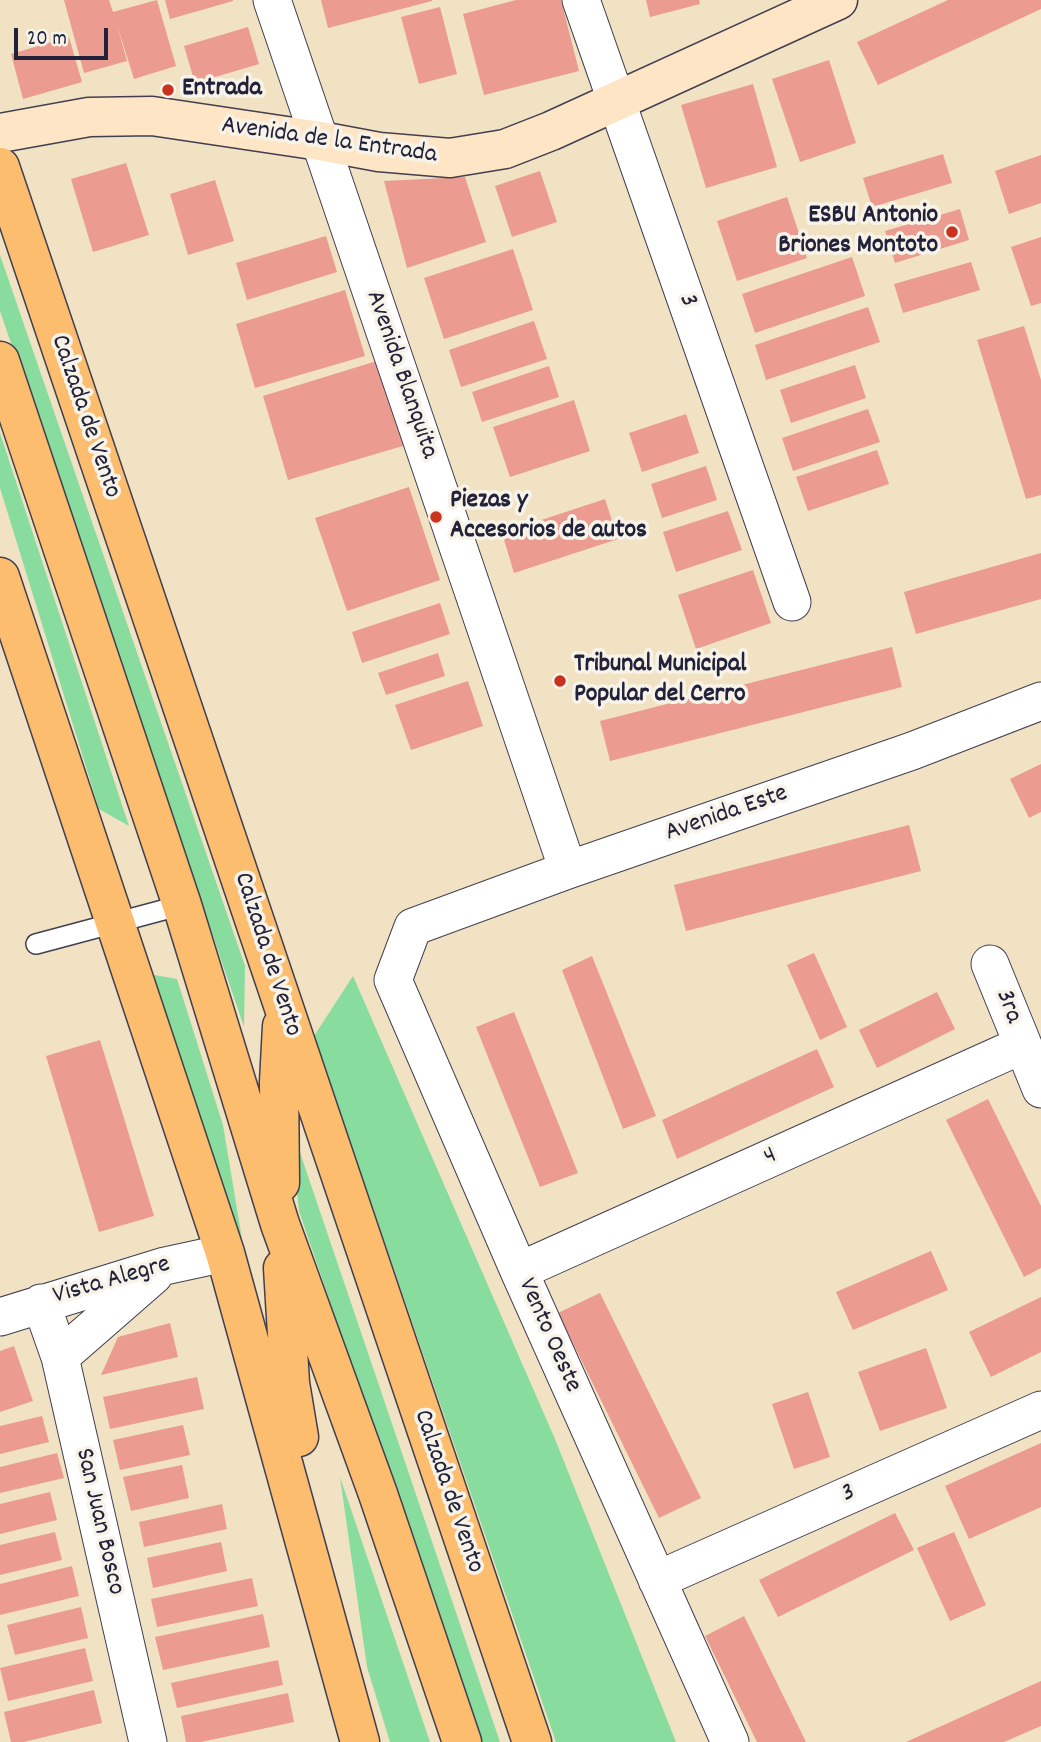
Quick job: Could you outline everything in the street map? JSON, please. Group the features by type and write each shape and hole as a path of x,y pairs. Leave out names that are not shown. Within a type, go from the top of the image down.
{"main road":[{"name":"Calzada de Vento","path":"0,167 532,1742"},
{"path":"0,361 182,905 280,1224 378,1494 463,1742"},
{"path":"0,577 225,1253 360,1742"},
{"path":"282,1006 279,1082 280,1224 290,1383 336,1657"}],"street":[{"name":"Avenida Blanquita","path":"272,0 568,870"},
{"name":"3","path":"581,0 792,602"},
{"name":"Avenida de la Entrada","path":"0,134 89,117 152,117 379,152 450,158 505,149 551,131 838,0"},
{"name":"Avenida Este","path":"413,927 568,870 912,751 1041,701"},
{"name":"Vento Oeste","path":"413,927 393,980 519,1271 730,1742"},
{"name":"3ra","path":"990,964 1041,1089"},
{"name":"4","path":"519,1271 1022,1045"},
{"name":"Vista Alegre","path":"0,1317 165,1266 225,1253"},
{"path":"60,1357 165,1266"},
{"name":"San Juan Bosco","path":"41,1303 60,1357 148,1742"},
{"name":"3","path":"657,1580 1041,1410"}],"lane":[{"path":"36,944 182,905"}],"green space":[{"path":"0,255 245,966 244,1027 0,311"},
{"path":"0,433 129,826 99,809 0,488"},
{"path":"149,974 177,979 223,1125 245,1257"},
{"path":"353,976 555,1439 676,1742 556,1742 314,1036"},
{"path":"291,1126 500,1742 480,1742 299,1211"},
{"path":"340,1477 430,1742 390,1742 367,1667"}],"building":[{"path":"64,0 109,0 113,12 157,0 176,66 134,79 117,25 127,61 84,73"},
{"path":"165,0 233,0 233,1 170,19"},
{"path":"321,0 432,0 432,1 328,28"},
{"path":"516,0 561,0 579,71 484,95 463,14"},
{"path":"646,0 699,0 700,4 650,17"},
{"path":"948,0 1041,0 1041,9 878,85 857,42"},
{"path":"440,7 457,74 419,84 401,17"},
{"path":"248,27 259,64 195,83 184,46"},
{"path":"69,37 82,82 23,99 11,54"},
{"path":"829,60 856,143 800,162 772,79"},
{"path":"753,84 777,167 706,188 681,105"},
{"path":"943,154 952,183 872,207 863,178"},
{"path":"1041,155 1041,203 1009,214 995,171"},
{"path":"126,163 149,235 93,252 71,179"},
{"path":"540,171 557,222 512,237 495,186"},
{"path":"465,177 486,242 407,268 384,181"},
{"path":"215,180 234,241 188,255 170,194"},
{"path":"787,197 807,258 737,281 717,221"},
{"path":"960,209 969,240 895,263 885,231"},
{"path":"326,236 337,272 247,300 236,263"},
{"path":"1041,237 1041,303 1031,306 1011,247"},
{"path":"513,249 533,310 444,339 424,278"},
{"path":"852,257 865,296 755,333 742,294"},
{"path":"971,262 980,290 903,313 894,284"},
{"path":"345,290 365,356 255,388 236,324"},
{"path":"868,307 880,342 766,380 755,345"},
{"path":"534,321 547,359 461,387 449,350"},
{"path":"1024,326 1041,380 1041,495 1026,499 977,340"},
{"path":"380,360 406,445 288,480 263,396"},
{"path":"855,365 866,398 791,423 780,390"},
{"path":"549,366 559,397 482,422 472,392"},
{"path":"574,400 590,451 510,477 493,427"},
{"path":"868,409 880,442 793,471 782,438"},
{"path":"686,414 699,453 642,472 629,433"},
{"path":"877,450 889,484 808,511 796,477"},
{"path":"706,466 717,500 662,518 651,484"},
{"path":"409,487 440,580 347,611 315,518"},
{"path":"605,499 618,539 514,573 502,533"},
{"path":"728,511 742,550 676,572 663,532"},
{"path":"1041,553 1041,599 916,634 904,592"},
{"path":"753,570 771,623 696,649 678,595"},
{"path":"440,603 450,634 362,663 352,632"},
{"path":"892,647 902,687 610,761 600,721"},
{"path":"438,653 445,676 386,695 378,673"},
{"path":"468,681 483,726 411,750 395,705"},
{"path":"1041,764 1041,812 1029,818 1010,779"},
{"path":"909,825 921,871 686,931 674,885"},
{"path":"814,953 847,1027 820,1040 787,965"},
{"path":"592,956 656,1116 623,1129 562,970"},
{"path":"937,992 955,1029 877,1068 859,1030"},
{"path":"514,1012 578,1173 540,1187 476,1027"},
{"path":"100,1040 154,1216 99,1232 46,1056"},
{"path":"817,1049 834,1087 677,1159 662,1120"},
{"path":"988,1099 1041,1206 1041,1268 1024,1277 946,1120"},
{"path":"931,1251 948,1290 853,1330 836,1292"},
{"path":"600,1293 701,1498 659,1518 558,1313"},
{"path":"1041,1297 1041,1352 991,1377 969,1332"},
{"path":"170,1323 178,1357 101,1375 118,1337"},
{"path":"14,1346 33,1401 0,1412 0,1351"},
{"path":"926,1348 947,1408 880,1431 858,1372"},
{"path":"197,1377 204,1409 110,1429 103,1397"},
{"path":"808,1392 830,1457 794,1469 772,1404"},
{"path":"42,1416 49,1442 0,1454 0,1426"},
{"path":"183,1425 190,1455 120,1470 113,1440"},
{"path":"1041,1443 1041,1507 969,1539 945,1486"},
{"path":"57,1453 64,1478 0,1493 0,1467"},
{"path":"182,1465 189,1498 131,1511 123,1477"},
{"path":"50,1492 57,1520 0,1534 0,1504"},
{"path":"222,1504 227,1529 144,1547 139,1522"},
{"path":"895,1513 914,1550 778,1617 759,1580"},
{"path":"55,1532 62,1560 0,1575 0,1545"},
{"path":"954,1532 986,1605 950,1621 917,1548"},
{"path":"221,1542 227,1571 153,1588 147,1558"},
{"path":"72,1566 79,1596 0,1615 0,1584"},
{"path":"252,1578 258,1606 157,1627 151,1599"},
{"path":"81,1607 88,1638 15,1655 7,1625"},
{"path":"263,1614 270,1647 163,1670 155,1637"},
{"path":"744,1616 806,1742 757,1742 705,1636"},
{"path":"85,1648 93,1681 8,1701 0,1668"},
{"path":"278,1660 283,1685 177,1708 171,1683"},
{"path":"1041,1681 1041,1726 1004,1742 906,1742"},
{"path":"94,1690 102,1723 24,1742 11,1742 4,1712"},
{"path":"288,1693 294,1722 201,1742 186,1742 181,1716"}],"place":[{"name":"Entrada","path":"168,90"},
{"name":"ESBU Antonio Briones Montoto","path":"952,232"},
{"name":"Piezas y Accesorios de autos","path":"436,517"},
{"name":"Tribunal Municipal Popular del Cerro","path":"560,681"}]}
